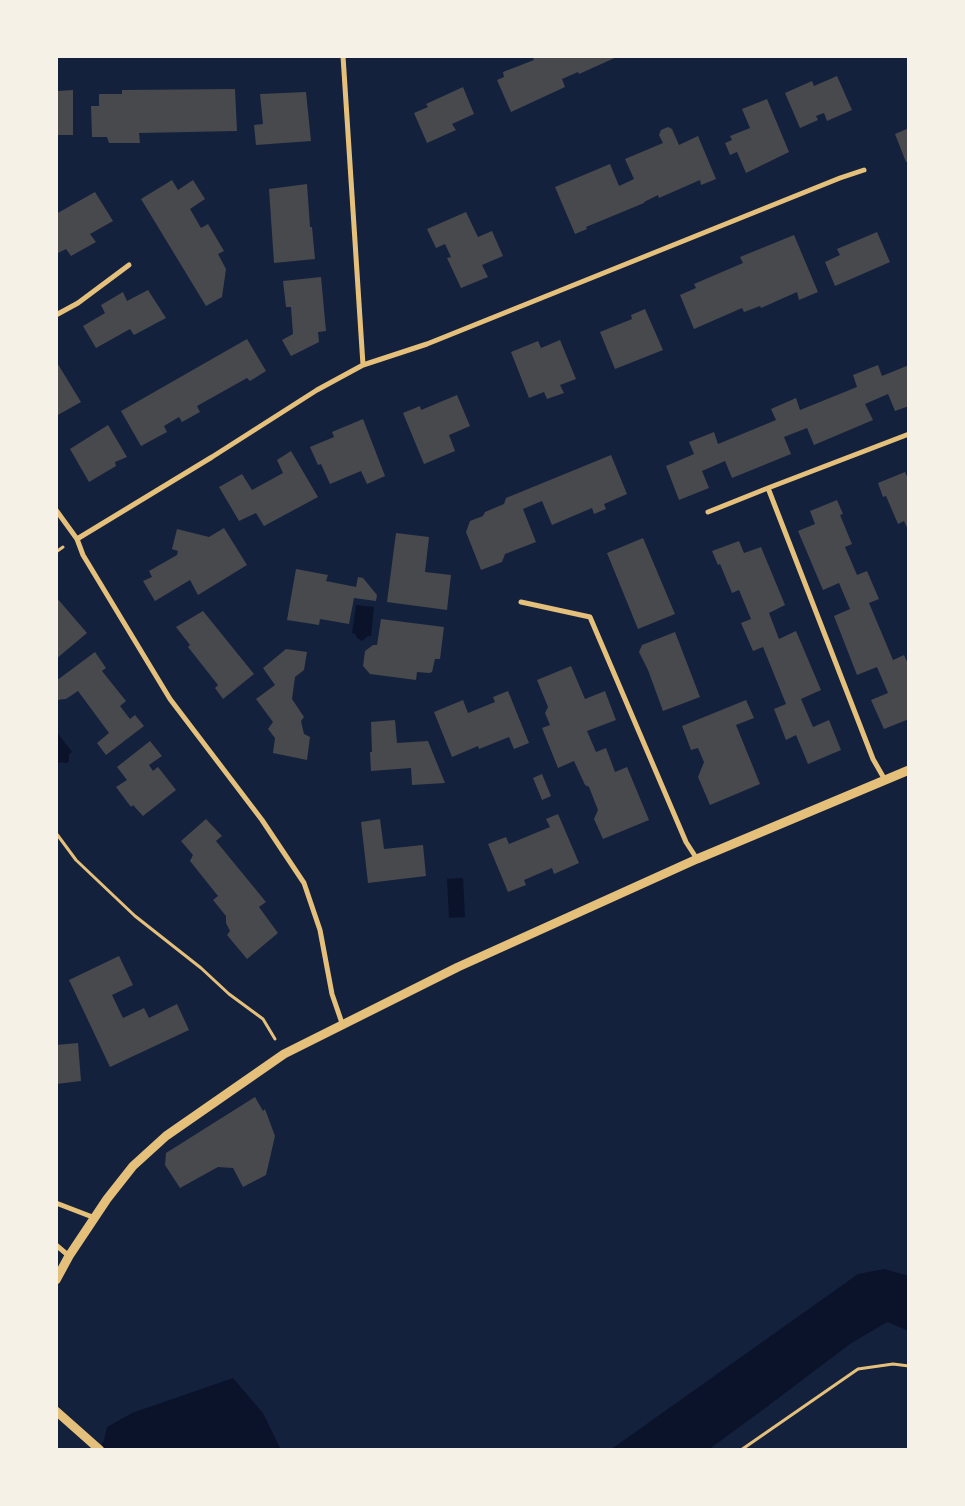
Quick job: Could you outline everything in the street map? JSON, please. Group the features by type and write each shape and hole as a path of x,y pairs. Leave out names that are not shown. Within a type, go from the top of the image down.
{"street":[{"path":"344,56 363,365"},
{"path":"76,539 212,457 317,390 363,365 436,340 864,170"},
{"path":"56,315 78,303 129,265"},
{"path":"708,512 909,434"},
{"path":"768,488 873,759 885,780"},
{"path":"56,510 76,539 83,555 170,699 262,820 304,883 320,930 332,994 343,1026"},
{"path":"521,602 590,617 686,842 697,859"},
{"path":"56,1280 94,1218 133,1166 166,1136 284,1054 458,967 697,859 909,770"},
{"path":"56,1203 94,1218"},
{"path":"56,1245 69,1256"},
{"path":"56,1411 100,1450"}],"path":[{"path":"56,833 76,860 135,916 201,968 229,994 263,1019 284,1054"},
{"path":"740,1450 858,1369 893,1364 909,1366"}],"water":[{"path":"356,605 374,607 371,636 362,641 352,633"},
{"path":"56,731 72,752 69,754 69,761 66,763 56,763"},
{"path":"463,878 465,917 449,918 447,879"},
{"path":"884,1269 909,1276 909,1331 887,1322 850,1344 708,1450 610,1450 858,1274"},
{"path":"233,1378 263,1413 281,1450 98,1450 104,1440 107,1427 132,1413"}],"building":[{"path":"532,56 619,56 579,74 578,72 562,79 565,87 511,112 497,80 504,77 503,72 534,60"},
{"path":"837,76 852,110 827,121 824,113 816,116 818,120 800,128 785,93 812,81 814,86"},
{"path":"463,87 474,114 452,124 456,130 427,143 414,113 428,107 426,104"},
{"path":"235,89 237,131 139,133 140,143 109,143 107,137 92,137 91,106 99,106 99,94 122,94 122,90"},
{"path":"73,90 73,135 56,135 56,96 58,96 58,91"},
{"path":"306,92 311,141 256,145 254,125 263,124 260,94"},
{"path":"767,99 789,152 746,173 737,152 730,155 725,143 732,140 730,136 750,128 742,109"},
{"path":"668,127 672,129 679,145 698,136 716,179 701,185 700,180 659,198 658,195 644,203 586,227 587,229 575,234 555,187 610,164 619,186 634,179 625,159 663,143 659,135 661,130"},
{"path":"909,128 909,161 906,162 895,134"},
{"path":"172,180 178,190 193,180 205,199 190,209 201,228 208,224 224,251 218,254 226,269 222,297 206,306 141,199"},
{"path":"307,184 310,227 312,227 315,259 274,263 269,189"},
{"path":"95,192 113,221 90,234 96,242 71,256 66,249 56,254 56,214"},
{"path":"466,212 478,237 492,231 503,256 482,265 488,277 461,288 447,258 451,257 445,244 436,248 427,229"},
{"path":"877,232 890,262 835,286 825,262 840,255 837,249"},
{"path":"794,235 818,292 799,300 797,292 761,308 760,306 744,312 742,308 694,329 680,295 696,288 694,284 743,263 740,257"},
{"path":"321,277 326,331 318,332 319,342 291,356 282,340 293,334 291,307 286,307 283,281"},
{"path":"148,290 166,318 134,335 130,329 96,348 83,326 105,313 101,305 123,292 127,301"},
{"path":"645,309 663,350 615,369 600,332 632,319 631,315"},
{"path":"247,339 266,371 250,381 247,378 197,406 200,412 182,422 179,417 164,426 167,432 141,446 121,411"},
{"path":"560,340 576,379 560,385 564,393 547,399 544,392 529,398 511,352 538,341 541,348"},
{"path":"56,361 81,402 56,416"},
{"path":"878,365 882,376 909,365 909,406 895,411 888,394 865,404 873,420 814,445 807,428 784,437 791,454 732,478 725,461 702,471 709,488 679,500 666,466 694,454 689,442 714,432 718,444 776,420 771,409 796,398 800,410 857,387 853,375"},
{"path":"457,395 470,426 449,435 455,451 424,464 403,413 420,406 421,410"},
{"path":"363,419 385,476 367,484 361,471 330,484 321,464 318,465 310,447 334,437 332,432"},
{"path":"108,425 127,457 115,462 116,466 89,482 70,449"},
{"path":"291,451 318,497 264,526 256,513 239,521 219,487 242,474 252,490 283,473 277,460"},
{"path":"611,455 627,494 604,504 606,509 594,514 592,508 552,525 542,501 523,509 536,542 505,554 502,562 481,570 466,532 470,521 504,504 506,498"},
{"path":"905,472 909,481 909,532 904,521 898,524 886,496 883,497 878,483"},
{"path":"837,500 843,514 840,515 852,544 845,547 857,575 867,571 879,599 869,603 893,660 904,655 909,666 909,719 884,729 871,700 888,693 877,667 857,675 834,616 850,609 839,583 823,590 798,531 815,524 810,511"},
{"path":"224,528 247,565 198,595 190,580 155,601 143,581 152,577 149,571 177,555 178,551 172,549 177,529 209,537"},
{"path":"396,533 429,537 425,572 451,575 447,610 387,602"},
{"path":"643,538 675,614 638,629 607,553"},
{"path":"739,541 744,553 761,547 785,605 769,613 779,639 796,631 821,690 801,699 813,727 829,720 841,750 808,764 796,735 786,740 774,709 786,704 763,647 753,651 741,623 751,619 739,590 732,593 720,564 718,565 712,551"},
{"path":"296,569 328,575 326,581 356,587 358,577 363,578 377,595 376,601 354,598 349,624 320,619 319,625 287,620"},
{"path":"56,597 87,633 56,659"},
{"path":"203,611 254,674 223,699 215,688 218,685 188,647 190,645 176,627"},
{"path":"381,619 444,627 440,659 435,659 432,672 417,672 416,680 370,674 363,666 365,651 373,645 377,645"},
{"path":"675,632 700,697 663,711 648,670 639,652 642,645"},
{"path":"286,649 307,652 304,670 295,677 292,699 304,717 301,721 304,734 310,737 307,760 273,753 275,738 268,729 273,722 256,699 275,685 263,668"},
{"path":"95,652 106,668 102,671 126,701 120,706 130,719 135,715 144,726 106,755 97,743 109,733 78,691 66,699 56,700 56,681"},
{"path":"571,666 585,699 605,691 616,720 587,731 596,752 606,748 615,772 627,767 649,820 603,839 594,819 598,810 589,787 585,785 574,761 558,768 542,728 550,725 545,713 548,707 537,680"},
{"path":"508,691 529,743 514,749 509,737 479,749 478,746 452,757 434,712 463,700 468,713 495,702 493,697"},
{"path":"746,700 754,718 736,725 760,784 710,805 698,777 704,762 698,748 691,750 682,726"},
{"path":"395,720 397,743 428,741 445,783 412,785 411,768 371,771 371,722"},
{"path":"150,741 162,756 149,765 153,771 158,767 176,790 143,816 133,805 131,807 116,787 127,780 117,767"},
{"path":"542,774 551,796 542,800 533,778"},
{"path":"558,814 579,863 554,874 552,868 524,880 526,885 508,892 488,844 506,837 509,844 550,827 546,819"},
{"path":"206,819 222,836 216,841 266,902 259,907 278,933 247,959 227,935 230,931 226,923 226,916 213,900 218,896 190,861 193,855 181,841"},
{"path":"380,819 384,849 423,845 426,876 368,883 361,822"},
{"path":"119,956 133,985 112,995 123,1018 144,1008 149,1018 177,1004 189,1030 110,1067 69,980"},
{"path":"78,1043 81,1081 56,1084 56,1045"},
{"path":"255,1097 263,1111 265,1109 275,1136 266,1175 243,1187 233,1168 218,1167 180,1188 165,1165 166,1153"}]}
